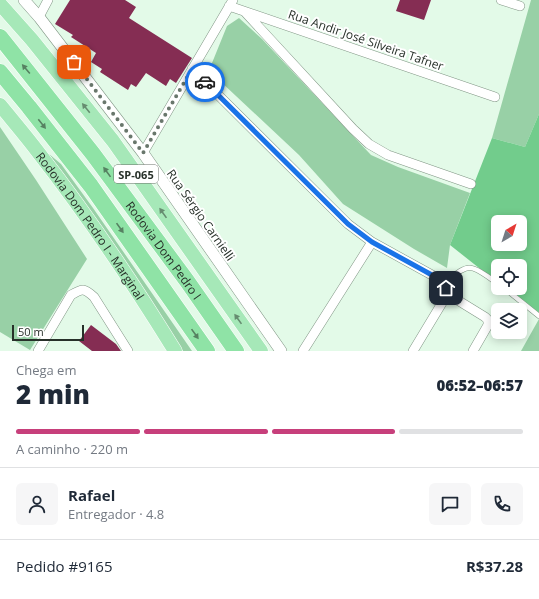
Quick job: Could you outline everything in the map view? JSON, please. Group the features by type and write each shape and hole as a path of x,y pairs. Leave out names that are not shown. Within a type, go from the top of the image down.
{"highway":[{"name":"SP-065","path":"0,4 32,40 113,141 261,351"},
{"name":"Rodovia Dom Pedro I","path":"0,37 93,154 236,351"},
{"name":"Rodovia Dom Pedro I","path":"0,72 91,186 207,351"},
{"name":"Rodovia Dom Pedro I - Marginal","path":"0,105 39,153 114,257 175,351"}],"street":[{"path":"39,17 48,0"},
{"path":"501,0 520,6"},
{"name":"Rua Sérgio Carnielli","path":"26,1 143,153 281,351"},
{"path":"143,153 231,3"},
{"name":"Rua Andir José Silveira Tafner","path":"231,3 245,12 495,97"},
{"path":"245,12 353,129 369,144 388,155 471,184"},
{"path":"192,69 348,224 372,242 441,280 445,288 488,320 488,325 473,351"},
{"path":"303,351 372,242"},
{"path":"413,351 444,298 445,288"},
{"path":"38,351 71,295 79,290 86,290 94,297 128,351"}],"lane":[{"path":"445,288 458,272 466,268 471,268 491,279"},
{"path":"513,295 539,316"}],"green space":[{"path":"531,0 539,0 539,114 525,147 492,138"},
{"path":"239,18 262,39 371,155 398,167 470,193 450,245 447,268 343,204 299,155 220,81 212,63 227,26"},
{"path":"539,114 539,316 527,306 527,303 523,303 513,295 527,295 527,259 491,259 491,277 450,245 492,138 525,147"},
{"path":"0,127 87,259 30,350 0,332"},
{"path":"49,154 61,164 93,208 192,351 183,351"},
{"path":"539,319 539,351 521,351"}],"building":[{"path":"70,0 125,0 136,7 129,18 192,58 176,83 170,79 166,86 146,73 136,87 131,84 128,90 100,72 102,69 91,62 96,53 71,37 73,35 55,24"},
{"path":"400,0 431,0 424,20 396,11"},
{"path":"91,325 116,344 121,351 92,351 79,341"}],"way so far":[{"path":"74,62 143,153 192,69 205,82"}],"route":[{"path":"205,82 348,224 372,242 441,280 446,288"}]}
